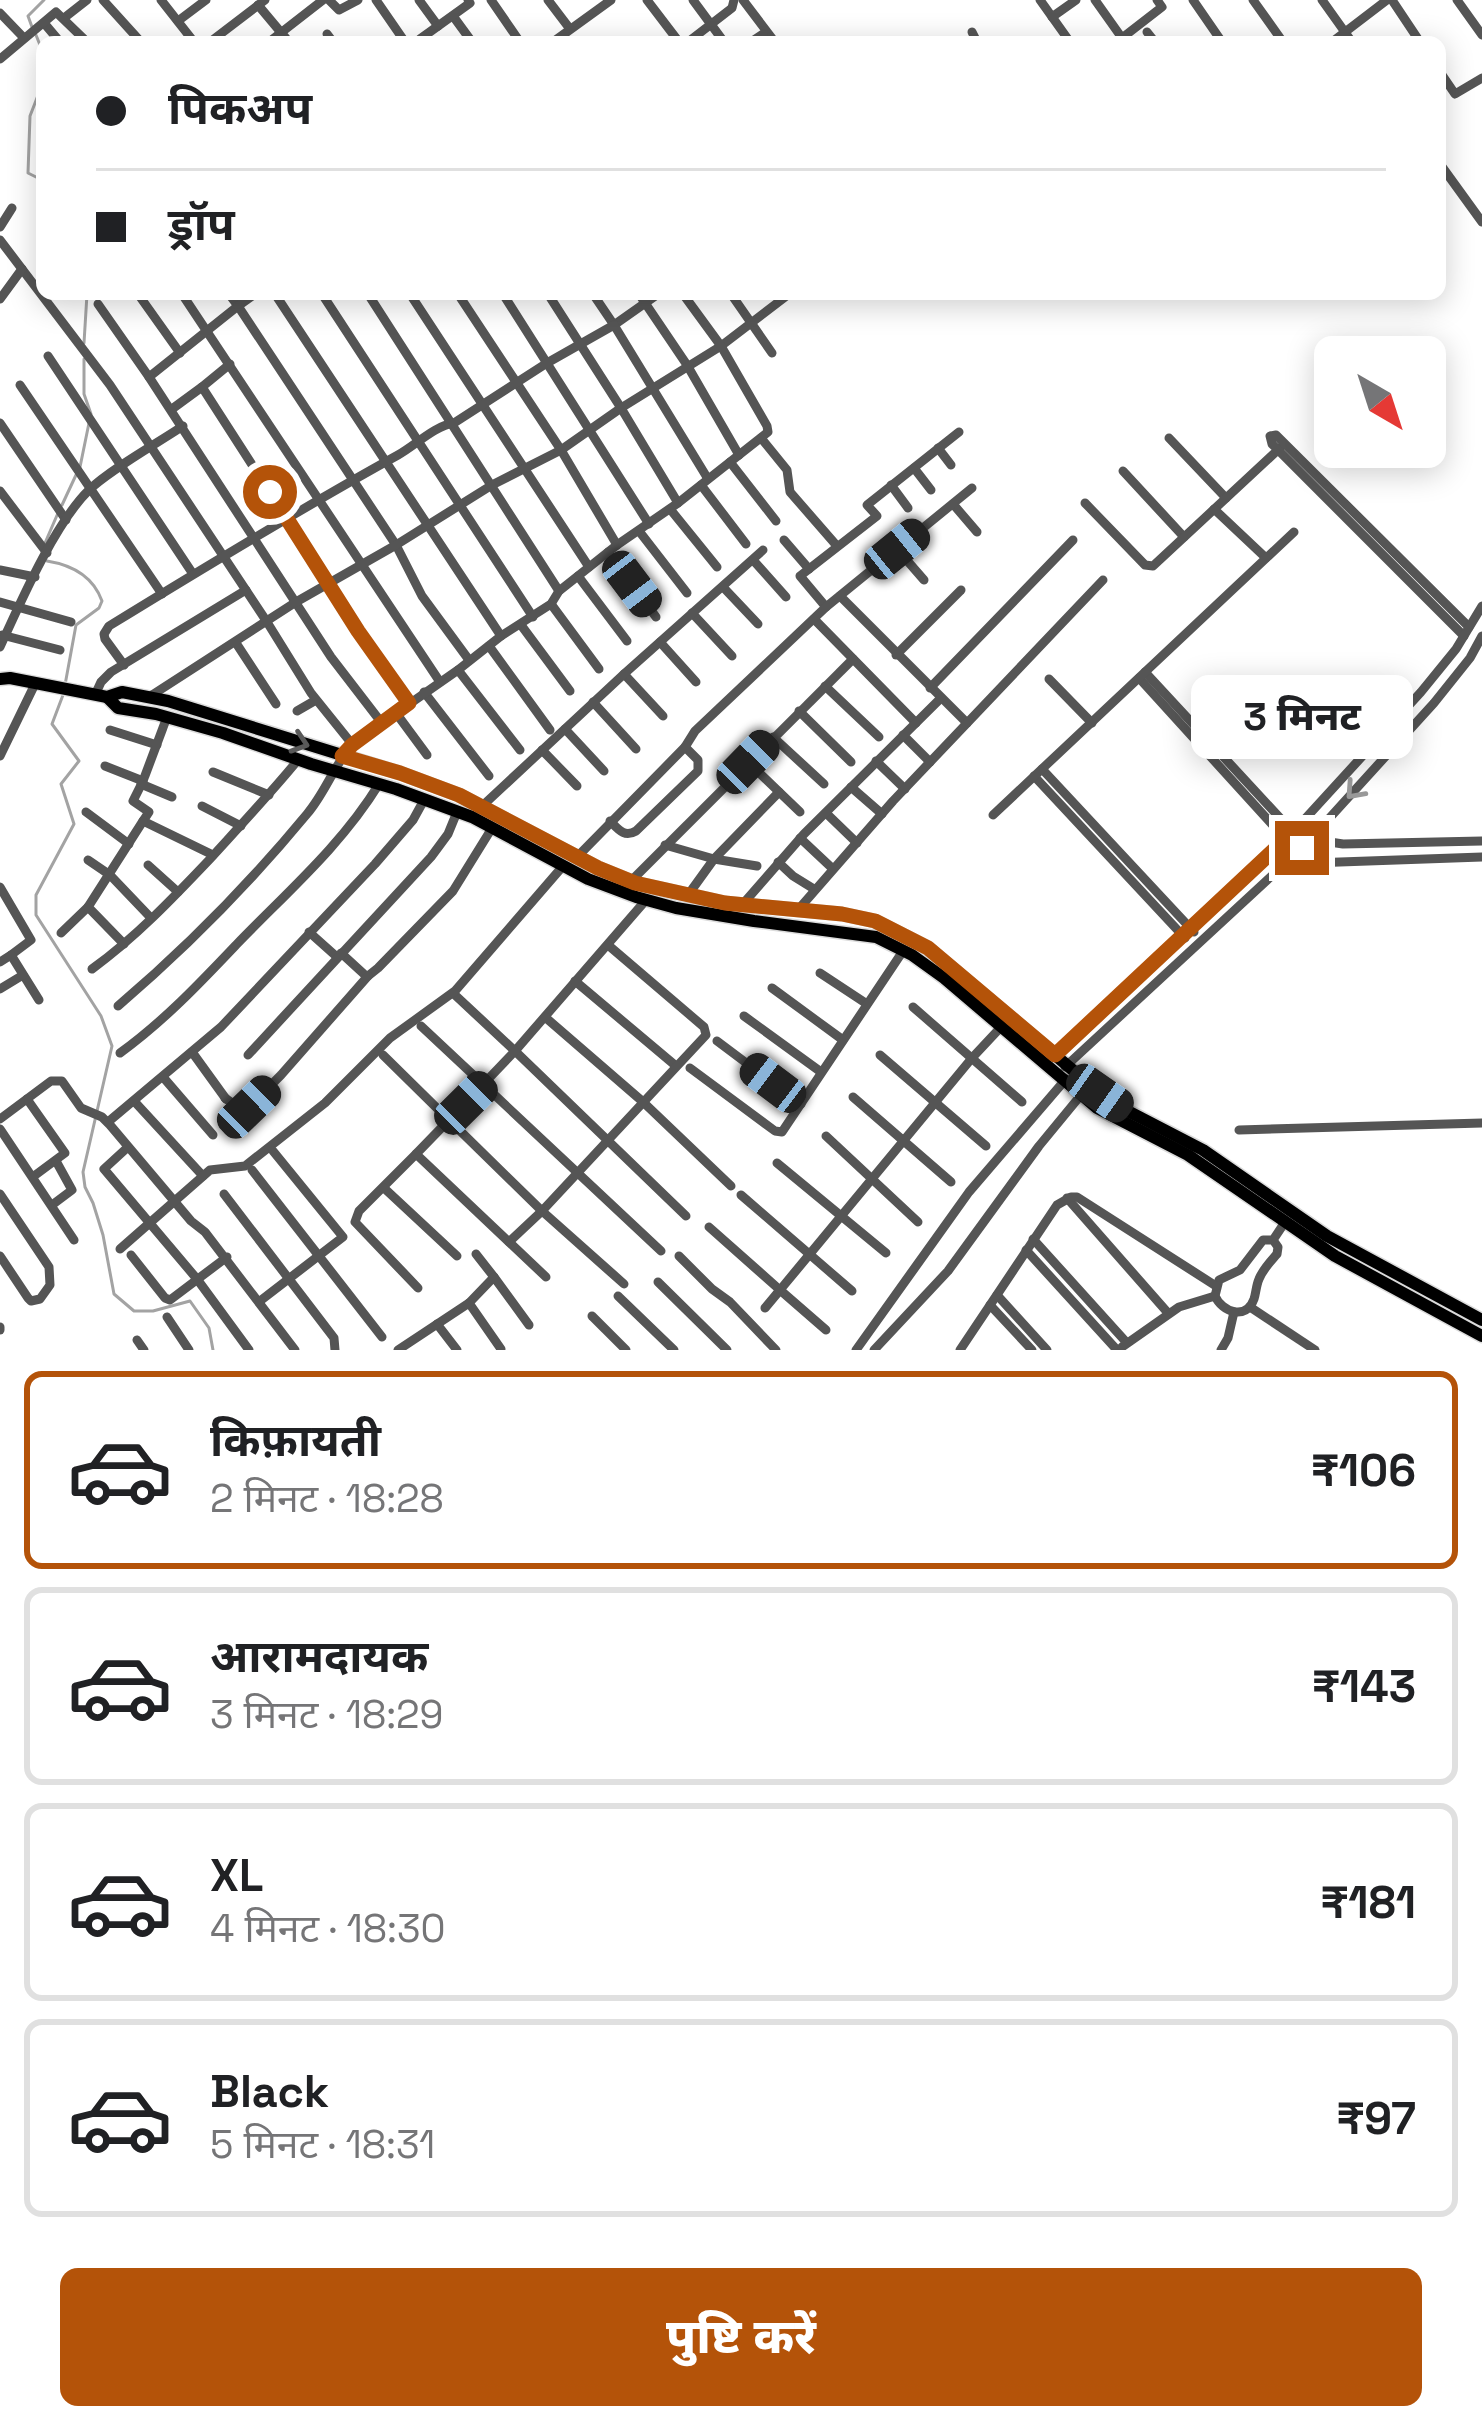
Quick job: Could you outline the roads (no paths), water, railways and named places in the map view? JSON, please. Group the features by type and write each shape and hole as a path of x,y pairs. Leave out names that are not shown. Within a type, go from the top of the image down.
{"main road":[{"path":"3,676 73,692 101,696 122,692 169,701 413,777 476,812 577,857 646,900 875,937 944,978 1001,1027 1050,1060"},
{"path":"101,696 118,708 224,733 457,812 476,812 492,828 587,879 742,905 842,914 904,934 928,948 1066,1073 1203,1150 1327,1236 1482,1321"},
{"path":"1066,1073 1097,1108 1206,1166 1348,1264 1482,1336"}],"street":[{"path":"64,18 87,0"},
{"path":"103,0 136,36"},
{"path":"161,0 189,36"},
{"path":"178,21 206,0"},
{"path":"276,36 326,0 339,10 358,0"},
{"path":"376,0 401,36"},
{"path":"419,0 438,26"},
{"path":"491,0 516,36"},
{"path":"548,0 570,29"},
{"path":"646,0 679,36"},
{"path":"693,0 720,36"},
{"path":"693,36 732,8 734,0"},
{"path":"743,0 771,36"},
{"path":"1040,0 1066,36"},
{"path":"1052,17 1076,0"},
{"path":"1095,0 1122,36"},
{"path":"1126,36 1162,7 1156,0"},
{"path":"1253,0 1279,36"},
{"path":"1322,0 1347,36"},
{"path":"1349,36 1390,0 1416,36"},
{"path":"1457,0 1482,35"},
{"path":"425,36 471,1"},
{"path":"561,36 602,2"},
{"path":"1197,2 1218,36"},
{"path":"217,36 255,4 284,36"},
{"path":"0,58 56,12 81,36"},
{"path":"0,13 46,36"},
{"path":"453,16 468,36"},
{"path":"1446,81 1454,94 1482,77"},
{"path":"1446,172 1482,222"},
{"path":"0,227 12,208"},
{"path":"0,240 36,284"},
{"path":"0,299 22,269"},
{"path":"51,300 316,700 352,745"},
{"path":"142,300 180,352"},
{"path":"186,300 440,682"},
{"path":"234,300 396,545 422,596 470,661"},
{"path":"149,377 246,300"},
{"path":"279,300 501,636"},
{"path":"326,300 532,617"},
{"path":"372,300 559,591"},
{"path":"414,300 589,568"},
{"path":"462,300 561,450 612,549 656,617"},
{"path":"507,300 688,592"},
{"path":"552,300 621,408 674,506 717,567"},
{"path":"596,300 654,387 704,482 746,544"},
{"path":"124,665 105,639 106,630 319,498 614,326 640,300"},
{"path":"643,300 687,365 735,458 776,521"},
{"path":"118,1006 210,921 306,816 352,745 551,604 559,591 768,432 721,346 687,300"},
{"path":"735,300 772,353"},
{"path":"149,697 296,602 492,485 561,450 721,346 778,300"},
{"path":"98,304 172,409 331,657 381,722"},
{"path":"48,356 193,574"},
{"path":"172,409 230,364"},
{"path":"20,385 162,594"},
{"path":"202,387 409,703"},
{"path":"0,423 63,514"},
{"path":"0,647 63,514 89,490 183,426"},
{"path":"826,607 800,576 877,516 867,505 959,432"},
{"path":"761,438 787,470 790,492 837,546"},
{"path":"1168,438 1226,498"},
{"path":"1085,503 1150,567 1281,447 1466,632"},
{"path":"938,448 951,465"},
{"path":"914,468 931,490"},
{"path":"1123,471 1184,537"},
{"path":"891,485 908,508"},
{"path":"577,857 685,747 695,731 826,607 972,488"},
{"path":"0,490 44,553"},
{"path":"767,510 790,492"},
{"path":"953,504 977,532"},
{"path":"1214,509 1266,558"},
{"path":"993,815 1294,532"},
{"path":"784,540 809,569"},
{"path":"930,688 1072,540"},
{"path":"897,549 924,580"},
{"path":"476,812 764,550"},
{"path":"753,560 786,597"},
{"path":"0,570 35,577"},
{"path":"578,576 627,641"},
{"path":"797,911 1103,580"},
{"path":"723,586 758,624"},
{"path":"101,696 105,677 246,590"},
{"path":"896,656 961,590"},
{"path":"840,596 967,723"},
{"path":"0,602 71,622"},
{"path":"551,604 599,669"},
{"path":"1050,1060 1289,836 1420,692 1482,606"},
{"path":"692,614 732,656"},
{"path":"814,619 916,723"},
{"path":"521,625 570,691"},
{"path":"3,635 61,650"},
{"path":"856,1350 969,1192 1066,1073 1304,845 1434,703 1482,636"},
{"path":"660,642 696,682"},
{"path":"236,643 277,704"},
{"path":"489,646 550,730"},
{"path":"626,886 853,659"},
{"path":"458,670 520,750"},
{"path":"624,674 663,716"},
{"path":"1142,675 1289,836 1304,845 1482,841"},
{"path":"1049,679 1091,722"},
{"path":"1,753 34,684"},
{"path":"825,686 879,737"},
{"path":"424,692 489,776"},
{"path":"742,905 800,838 941,698"},
{"path":"297,711 316,700"},
{"path":"593,702 636,749"},
{"path":"799,711 851,762"},
{"path":"396,712 427,755"},
{"path":"133,801 167,717"},
{"path":"565,729 604,771"},
{"path":"110,730 157,745"},
{"path":"903,735 931,762"},
{"path":"772,737 824,784"},
{"path":"610,821 631,834 698,771 698,760 685,747"},
{"path":"542,750 577,786"},
{"path":"92,969 178,892 298,760"},
{"path":"876,761 905,789"},
{"path":"748,762 800,812"},
{"path":"105,766 172,797"},
{"path":"213,772 269,795"},
{"path":"1038,773 1197,943"},
{"path":"120,1053 168,1017 288,895 360,815 379,784"},
{"path":"851,787 882,814"},
{"path":"117,791 146,817 213,855"},
{"path":"61,933 88,907 159,792"},
{"path":"688,896 714,859 779,792"},
{"path":"105,1120 221,1027 375,864 424,800"},
{"path":"202,806 241,826"},
{"path":"86,812 129,844"},
{"path":"248,1055 430,857 448,834 457,812"},
{"path":"826,814 856,843"},
{"path":"225,1098 242,1110 281,1076 368,976 453,891 492,828"},
{"path":"800,838 833,869"},
{"path":"665,845 757,866"},
{"path":"1283,864 1482,857"},
{"path":"88,860 110,875 151,918"},
{"path":"778,862 814,889"},
{"path":"148,865 178,892"},
{"path":"226,1257 167,1300 126,1252 203,1176 219,1167 245,1166 325,1102 390,1038 455,991 563,866"},
{"path":"0,887 31,940 0,962"},
{"path":"418,1288 355,1222 359,1211 483,1086 646,900"},
{"path":"0,913 11,906"},
{"path":"88,907 124,944"},
{"path":"309,932 368,976"},
{"path":"508,1242 706,1035 705,1029 608,945"},
{"path":"690,1068 778,1133 903,951"},
{"path":"11,955 39,1000"},
{"path":"820,973 867,1004"},
{"path":"0,989 23,976"},
{"path":"575,981 676,1066"},
{"path":"772,988 843,1040"},
{"path":"455,995 686,1216"},
{"path":"913,1007 1022,1102"},
{"path":"744,1016 821,1072"},
{"path":"545,1017 731,1186"},
{"path":"421,1026 661,1251"},
{"path":"765,1308 1001,1027"},
{"path":"717,1041 801,1104"},
{"path":"192,1052 237,1112"},
{"path":"383,1055 624,1284"},
{"path":"880,1055 986,1146"},
{"path":"163,1077 213,1135"},
{"path":"0,1119 57,1079 62,1081 85,1110 105,1120 226,1257 295,1350"},
{"path":"874,1350 948,1271 1081,1095"},
{"path":"854,1097 951,1182"},
{"path":"27,1099 64,1151 64,1156 34,1176"},
{"path":"134,1101 203,1176"},
{"path":"1239,1130 1482,1123"},
{"path":"0,1129 74,1240"},
{"path":"826,1136 918,1222"},
{"path":"128,1147 104,1169 197,1279 249,1350"},
{"path":"260,1301 343,1238 273,1150"},
{"path":"416,1154 546,1276"},
{"path":"52,1205 72,1190 56,1161"},
{"path":"777,1163 886,1253"},
{"path":"252,1170 382,1337"},
{"path":"384,1188 457,1256"},
{"path":"0,1194 51,1272 50,1285 40,1299 31,1301 1,1261"},
{"path":"224,1195 334,1339 335,1350"},
{"path":"741,1195 852,1291"},
{"path":"960,1350 1030,1244 1067,1198 1078,1197 1216,1291 1219,1305 1234,1312 1253,1301 1256,1283 1277,1254 1273,1240"},
{"path":"1067,1198 1168,1313"},
{"path":"1030,1244 1121,1348 1168,1313 1216,1291 1224,1276 1243,1267 1260,1241 1273,1240 1286,1222"},
{"path":"709,1227 826,1330"},
{"path":"476,1254 529,1325"},
{"path":"679,1256 776,1350"},
{"path":"407,1348 469,1303 494,1277"},
{"path":"658,1282 727,1350"},
{"path":"618,1296 674,1350"},
{"path":"994,1300 1032,1350"},
{"path":"994,1300 1047,1350"},
{"path":"469,1303 501,1348"},
{"path":"1250,1306 1311,1349"},
{"path":"1234,1312 1224,1346 1239,1350"},
{"path":"592,1316 626,1350"},
{"path":"167,1317 186,1349"},
{"path":"437,1324 458,1350"}],"waterway":[{"path":"32,27 28,16 44,0"},
{"path":"36,100 30,116 28,173 36,177"},
{"path":"84,343 87,300"},
{"path":"84,359 84,394 91,414"},
{"path":"80,467 89,423"},
{"path":"62,505 76,475"},
{"path":"45,543 58,513"},
{"path":"47,561 80,573 102,601 76,625 65,685"},
{"path":"63,695 52,724 79,761 61,784 74,824 36,895 36,915 101,1016 112,1046 83,1172 85,1187 103,1235 114,1294 134,1311 190,1301 209,1328 213,1350"}]}
